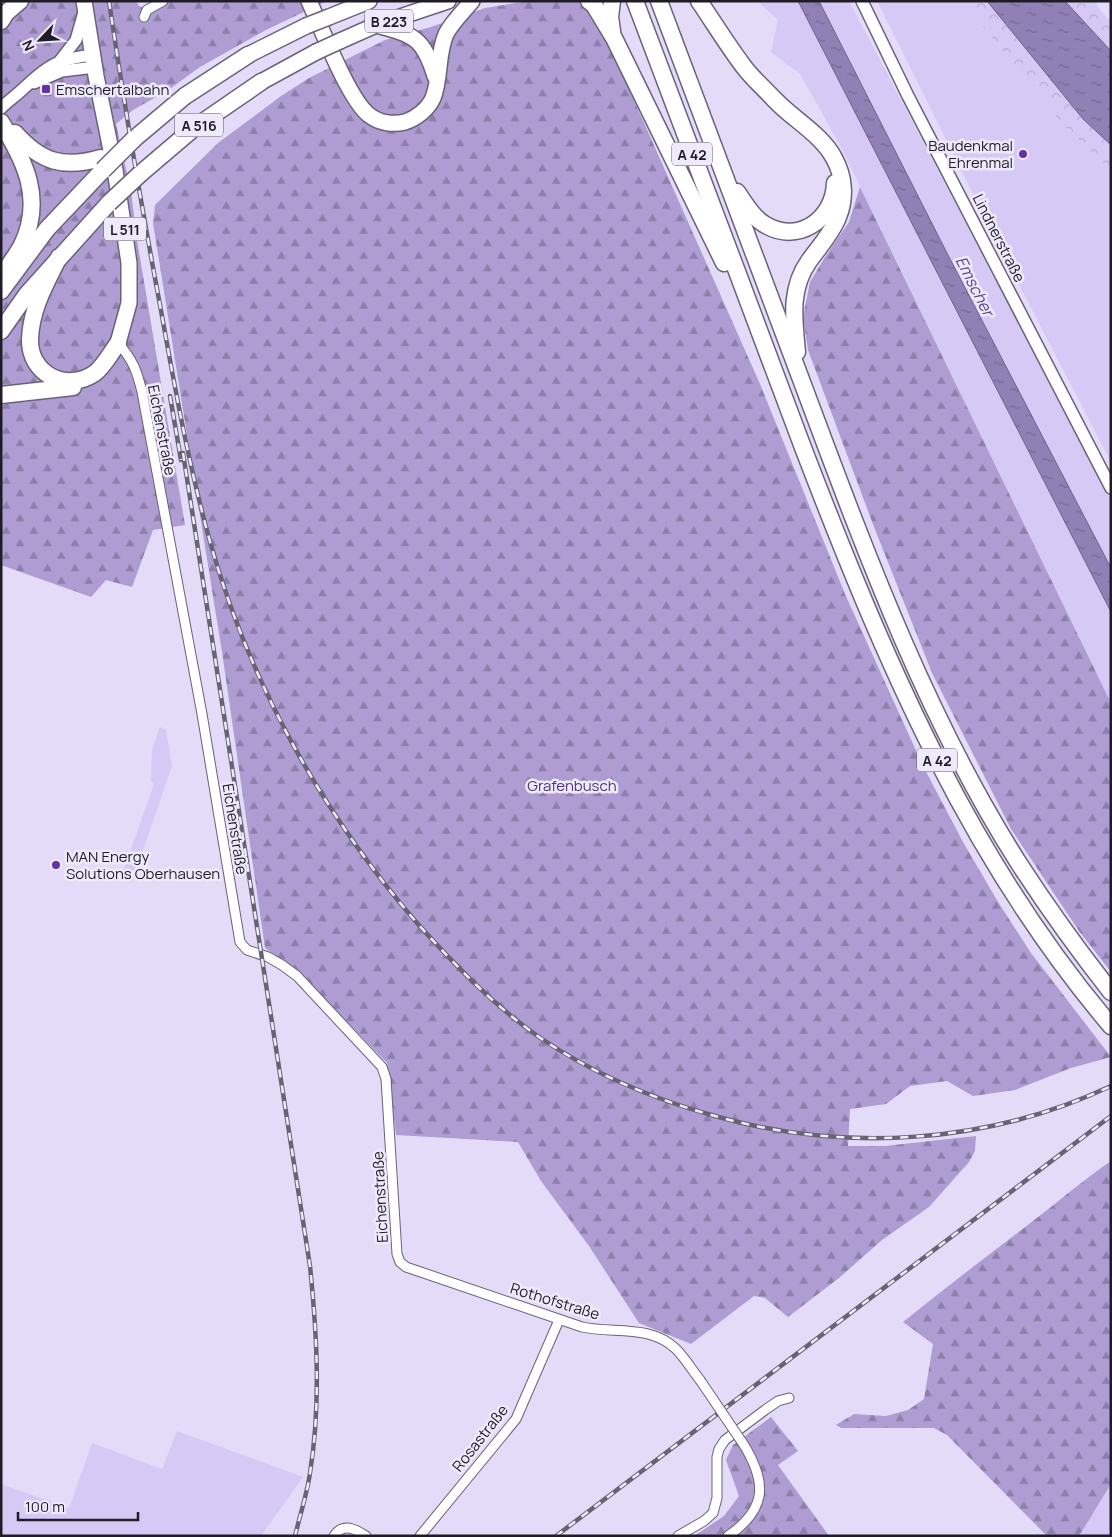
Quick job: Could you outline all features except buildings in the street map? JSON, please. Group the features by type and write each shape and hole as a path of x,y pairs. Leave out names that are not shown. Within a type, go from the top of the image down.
{"highway":[{"path":"1,10 10,1"},
{"path":"1,21 6,13 20,1"},
{"path":"589,1 594,5 614,38 707,231 749,306"},
{"path":"612,1 610,18 614,38"},
{"name":"A 42","path":"635,1 749,306 865,606 922,732 1000,874 1070,975 1107,1022"},
{"name":"A 42","path":"659,1 800,377 888,604 942,723 1017,860 1052,914 1111,992"},
{"path":"688,1 730,62 752,90 820,150 834,176 834,190 831,204 818,221 799,230 785,231 771,228 759,220 724,174"},
{"path":"699,1 746,68 764,89 784,110 824,143 835,160 842,178 843,198 838,217 829,235 808,262 795,294 793,316 800,377"},
{"path":"710,1 721,33"},
{"name":"A 516","path":"102,164 185,96 248,55"},
{"name":"A 516","path":"1,331 26,294 109,203 194,128 261,82"},
{"path":"2,117 31,149 51,160 64,163 102,164"},
{"path":"1,277 22,245 29,223 31,202 26,167 2,117"},
{"path":"1,291 47,229 102,164"},
{"path":"59,257 40,296 34,314 30,342 32,355 36,363 45,374 54,379 80,380 87,378 98,370 118,343"},
{"path":"1,395 75,387 88,382 101,374 108,366 118,343"}],"main road":[{"path":"309,1 353,95 361,107 370,116 382,122 396,123 415,118 430,104 435,91 446,34 472,1"},
{"name":"B 223","path":"248,55 306,26 369,1"},
{"name":"B 223","path":"261,82 316,52 376,25 448,1"},
{"name":"L 511","path":"84,6 115,170 129,263 129,303 118,343"},
{"path":"376,25 401,32 417,40 427,52 436,80"}],"street":[{"path":"144,17 147,10 163,1"},
{"name":"Lindnerstraße","path":"862,1 908,96 1111,488"},
{"path":"2,117 24,88 38,74 58,62 76,40 84,6"},
{"path":"58,62 94,61"},
{"path":"24,88 62,71 94,61"},
{"name":"Eichenstraße","path":"118,343 136,367 142,392 202,714 240,942 247,950 268,957 297,976 382,1067 386,1079 397,1254 400,1262"},
{"name":"Rothofstraße","path":"400,1262 406,1267 559,1320 591,1330 643,1332 660,1338 677,1350 700,1380 744,1445 759,1473 759,1497 754,1510 728,1536"},
{"name":"Rosastraße","path":"420,1536 516,1419 559,1320"},
{"path":"678,1536 708,1519 715,1509 718,1498 717,1457 719,1449 725,1440 778,1401 789,1398"},
{"path":"334,1536 337,1531 346,1527 352,1527 366,1536"}],"green space":[{"path":"5,1 136,1 139,6 147,10 165,1 327,1 266,30 200,67 167,91 133,110 116,124 131,191 137,240 185,525 153,530 132,587 106,580 91,597 1,565 1,4"},
{"name":"Grafenbusch","path":"528,1 582,1 601,26 760,384 845,594 923,766 963,842 998,902 1031,953 1111,1057 1071,1068 1015,1090 973,1096 947,1081 910,1086 886,1104 850,1109 848,1146 885,1146 976,1136 975,1151 969,1162 929,1207 882,1240 839,1278 788,1317 765,1298 754,1296 691,1344 639,1323 589,1246 541,1181 518,1142 396,1135 387,1063 299,972 265,948 222,652 153,223 155,205 218,143 281,96 309,78 385,40 431,27 485,8"},
{"path":"757,1 798,1 1111,612 1111,703 840,145 800,74 771,52 778,20"},
{"path":"819,1 849,1 1111,500 1111,568 949,257"},
{"path":"877,1 959,1 968,8 1063,125 1111,170 1111,462 1001,250"},
{"path":"959,1 987,1 1083,119 1111,145 1111,170 1063,125 968,8"},
{"path":"1066,1 1096,1 1099,9 1111,22 1111,51"},
{"path":"860,187 1111,703 1111,972 1079,931 1011,829 932,673 874,527 808,350 803,317 810,282 849,222"},
{"path":"160,727 166,730 172,766 132,882 121,878 154,784 151,781 152,750"},
{"path":"1111,1161 1111,1484 1079,1536 1047,1536 947,1435 934,1428 841,1428 836,1425 854,1414 886,1416 908,1410 924,1399 933,1344 903,1322"},
{"path":"771,1417 798,1451 778,1465 829,1536 694,1536 724,1516 739,1496 726,1460 733,1445"},
{"path":"177,1431 303,1477 261,1536 1,1536 1,1484 69,1508 92,1443 162,1469"},
{"path":"1111,1484 1111,1536 1079,1536"}],"water":[{"path":"798,1 819,1 949,257 1111,568 1111,612"},
{"path":"987,1 1065,1 1111,51 1111,145 1083,119"}],"railway":[{"path":"109,1 139,191 182,422 201,509 225,591 244,642 267,693 319,790 349,836 417,923 460,969 522,1025 581,1063 624,1084 669,1102 764,1128 814,1135 865,1138 916,1137 966,1131 1016,1120 1064,1105 1111,1086"},
{"path":"170,396 181,460"},
{"path":"183,453 310,1266 316,1344 316,1421 309,1481 295,1536"},
{"path":"556,1536 1111,1116"}],"place":[{"name":"Emschertalbahn","path":"46,89"},
{"name":"Baudenkmal Ehrenmal","path":"1023,154"},
{"name":"MAN Energy Solutions Oberhausen","path":"56,865"}],"water label":[{"name":"Emscher","path":"975,286"}]}
